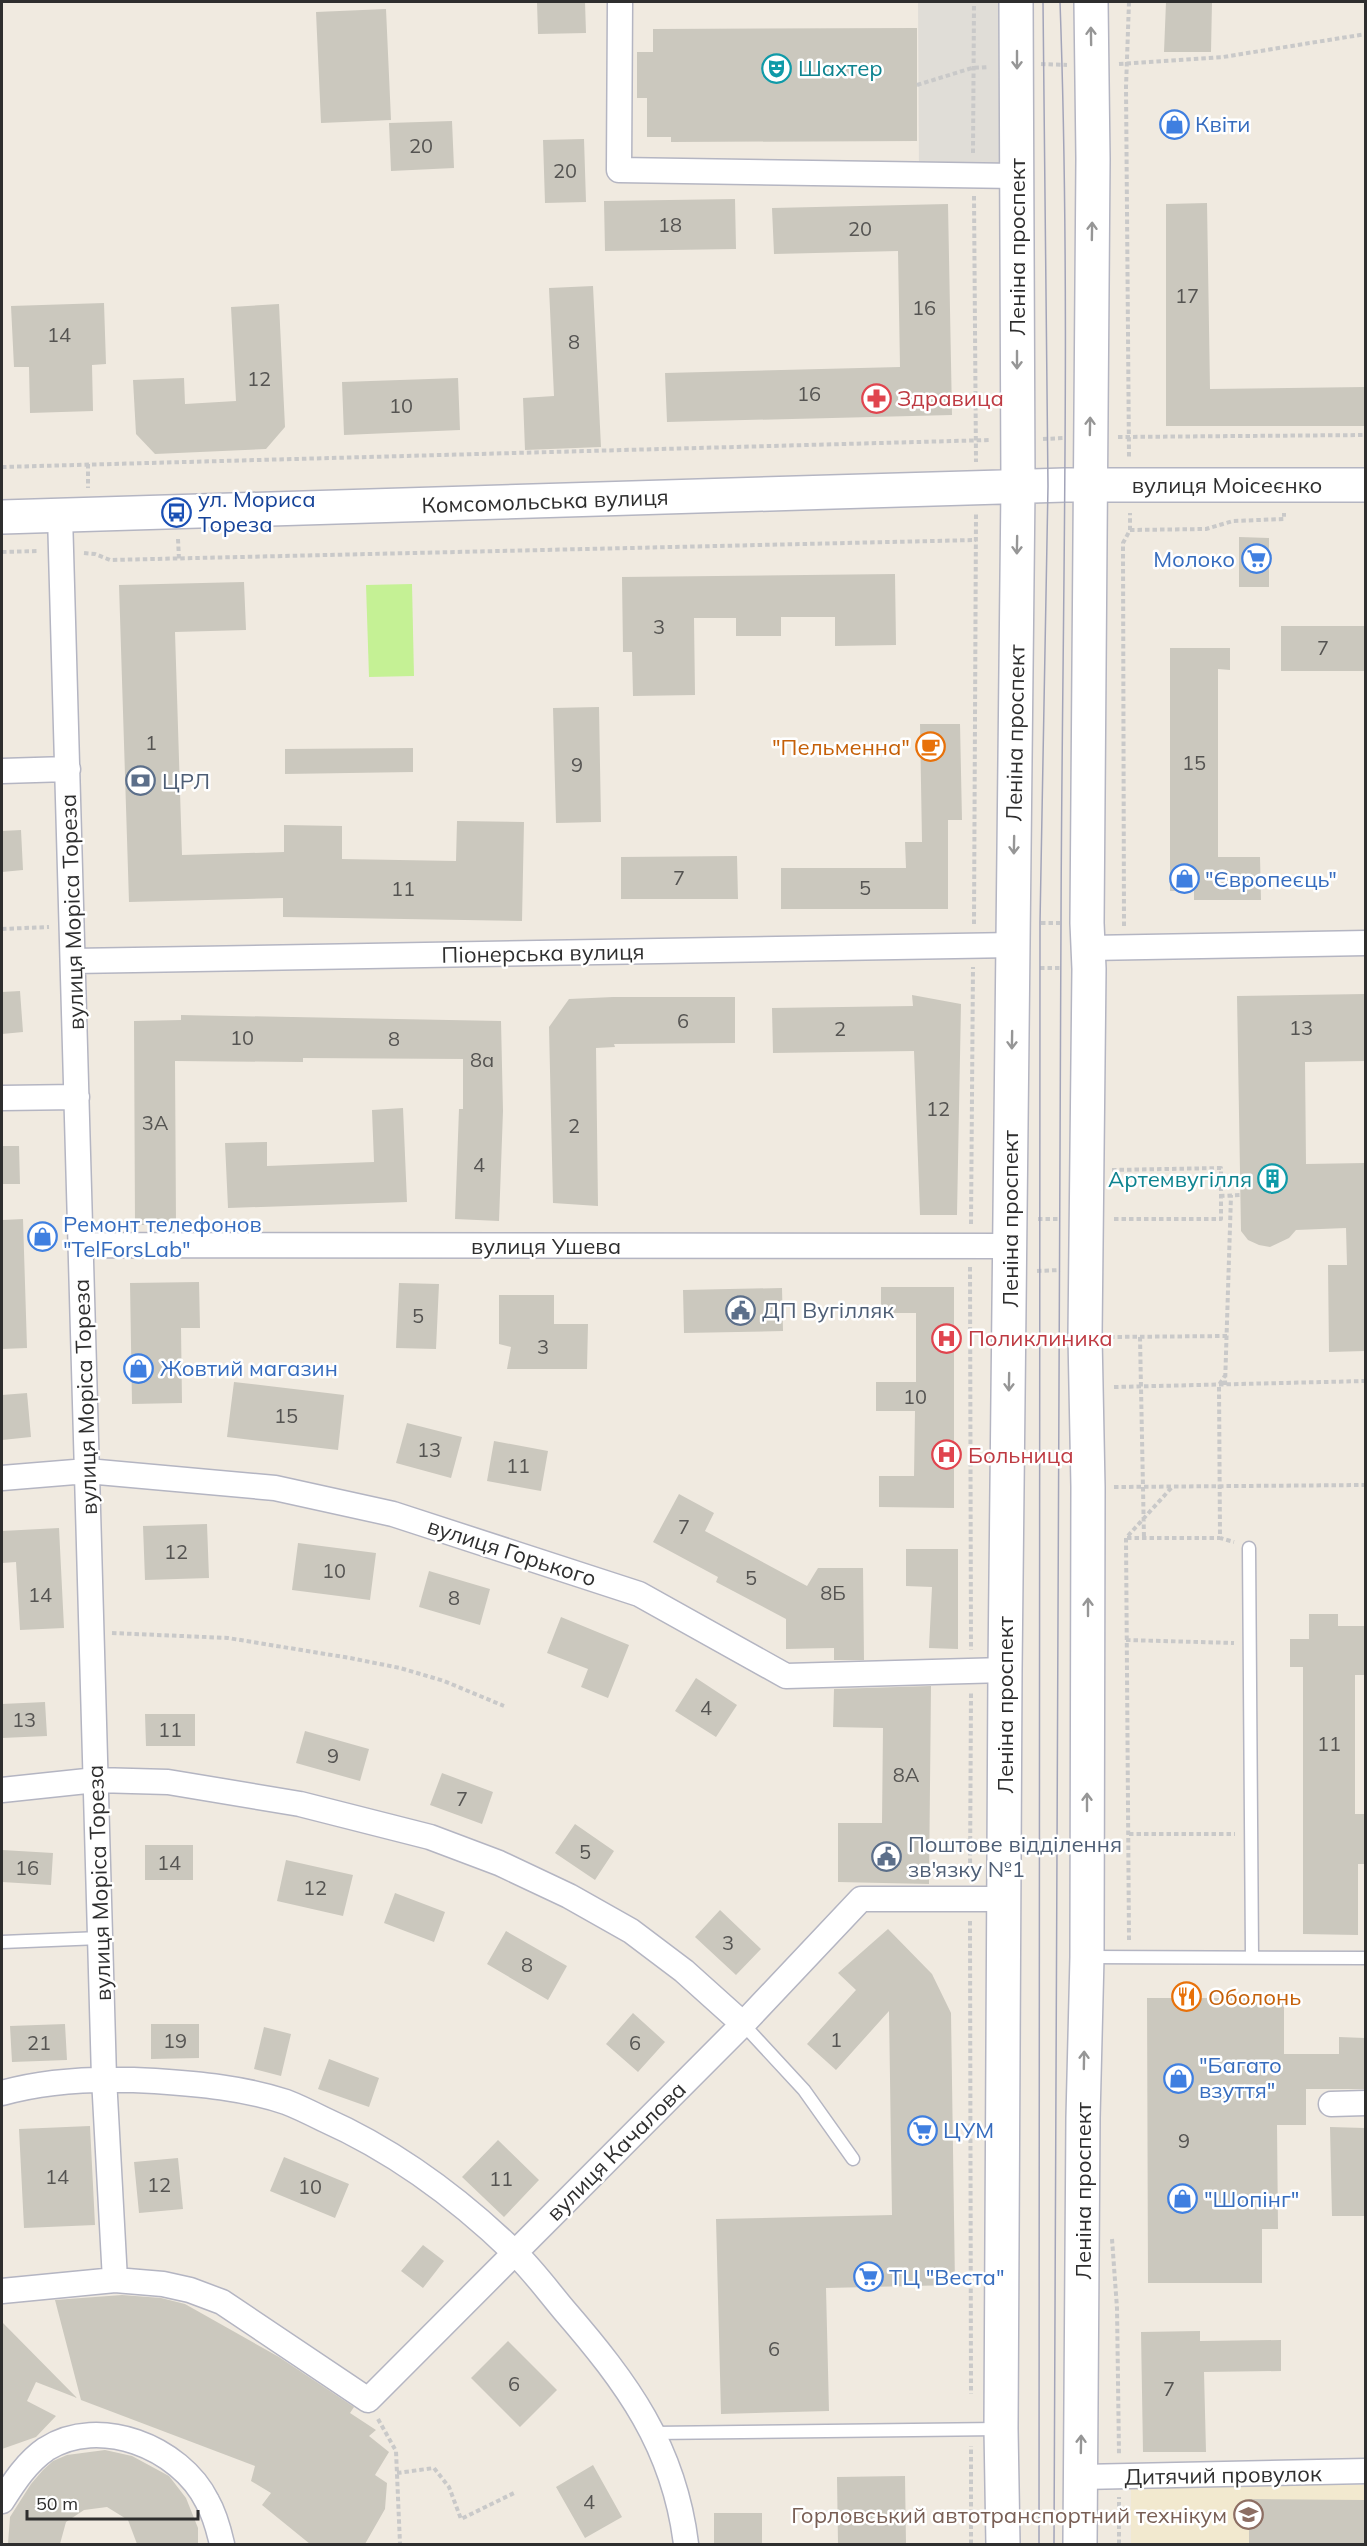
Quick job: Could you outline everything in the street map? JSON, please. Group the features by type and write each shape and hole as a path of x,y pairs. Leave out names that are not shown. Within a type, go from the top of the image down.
{"main road":[{"name":"Леніна проспект","path":"1003,2544 986,2430 1005,1899 1005,1670 1011,1246 1009,1217 1018,487 1016,2"},
{"name":"Леніна проспект","path":"1080,2544 1087,1957 1088,1487 1085,1336 1093,159 1091,2"},
{"name":"вулиця Моісеєнко","path":"1089,485 1365,485"},
{"name":"Комсомольська вулиця","path":"2,517 1089,485"}],"street":[{"path":"620,2 619,170 1016,176"},
{"name":"вулиця Моріса Тореза","path":"60,515 104,2078 115,2280"},
{"path":"2,771 68,769"},
{"name":"Піонерська вулиця","path":"73,961 1014,935"},
{"path":"1088,935 1365,943"},
{"path":"2,1098 77,1097"},
{"name":"вулиця Ушева","path":"81,1245 1011,1246"},
{"name":"вулиця Горького","path":"2,1478 87,1471 275,1488 404,1518 639,1594 786,1676 1005,1670"},
{"path":"2,1790 96,1780 168,1782 300,1804 430,1837 509,1868 569,1896 631,1931 684,1971 743,2024"},
{"name":"вулиця Качалова","path":"368,2400 743,2024 861,1899 970,1899"},
{"path":"970,1899 1005,1899"},
{"path":"2,2093 104,2078 206,2085 286,2102 358,2135 410,2166 454,2198 515,2253 591,2340 642,2410 653,2433 667,2465 683,2520 686,2544"},
{"path":"1330,2104 1365,2103"},
{"path":"2,2291 115,2280 163,2284 190,2290 222,2302 368,2400"},
{"path":"2,2501 19,2474 47,2449 78,2436 108,2434 152,2447 183,2470 207,2500 222,2544"},
{"name":"Дитячий провулок","path":"1081,2477 1119,2478 1365,2471"}],"lane":[{"path":"1249,1548 1252,1956"},
{"path":"2,1942 100,1938"},
{"path":"1087,1957 1365,1958"},
{"path":"743,2024 804,2090 853,2159"},
{"path":"653,2433 986,2430"}],"path":[{"path":"1127,63 1223,57 1365,34"},
{"path":"917,85 972,68 1017,66"},
{"path":"2,467 1090,437 1365,435"},
{"path":"1130,530 1206,529 1233,521 1284,519 1284,485"},
{"path":"2,552 62,551 94,554 110,560 976,540"},
{"path":"974,924 1014,935 1088,935 1124,924"},
{"path":"2,929 72,926"},
{"path":"1087,1170 1221,1168 1221,1219"},
{"path":"1225,1385 1231,1195"},
{"path":"1220,1196 1241,1195"},
{"path":"1085,1336 1228,1336"},
{"path":"1140,1337 1143,1387 1144,1538"},
{"path":"1220,1538 1219,1385 1226,1374"},
{"path":"1086,1387 1365,1381"},
{"path":"1088,1487 1365,1485"},
{"path":"1126,1538 1220,1538 1249,1548"},
{"path":"92,1633 228,1638 350,1658 400,1668 444,1681 504,1706"},
{"path":"1126,1640 1250,1644"},
{"path":"1128,1834 1251,1834"},
{"path":"970,1899 986,2430 970,2544"},
{"path":"368,2400 396,2451 400,2544"},
{"path":"397,2473 434,2468 449,2487 461,2519 514,2493"},
{"path":"1119,2478 1119,2544"}],"shaded area":[{"path":"918,2 1016,2 1016,176 919,175"},
{"name":"Горловський автотранспортний технікум","path":"1131,2485 1365,2485 1365,2544 1131,2544"}],"green space":[{"path":"412,584 414,676 369,677 366,585"}],"building":[{"path":"537,2 585,2 586,33 538,34"},
{"path":"1166,2 1212,2 1211,52 1164,52"},
{"path":"386,9 391,120 321,123 316,12"},
{"name":"Шахтер","path":"917,28 917,141 671,142 671,137 647,137 647,98 637,98 637,52 653,52 653,29"},
{"path":"452,121 454,168 391,171 389,123"},
{"path":"584,139 586,202 545,203 543,140"},
{"path":"735,199 736,249 605,251 604,201"},
{"path":"1207,203 1210,389 1365,387 1365,426 1166,426 1166,204"},
{"path":"948,204 952,415 667,422 665,373 900,367 898,251 774,254 772,208"},
{"path":"593,286 601,447 525,450 523,398 554,396 549,288"},
{"path":"104,303 106,364 92,365 93,411 30,413 29,367 14,367 11,306"},
{"path":"279,304 285,427 266,449 155,454 136,434 133,380 184,378 185,404 236,401 231,307"},
{"path":"458,378 460,430 344,435 342,382"},
{"path":"1239,537 1269,538 1269,587 1239,587"},
{"path":"895,574 896,645 835,646 835,617 781,617 781,636 736,636 736,618 694,618 695,695 633,696 632,652 623,652 622,577"},
{"path":"244,582 246,630 175,632 182,855 284,852 284,825 342,826 342,859 456,861 457,821 524,822 522,921 283,917 283,898 129,902 119,585"},
{"path":"1281,626 1365,626 1365,671 1281,671"},
{"path":"1170,648 1230,648 1230,670 1218,669 1218,857 1260,857 1261,900 1194,900 1194,891 1170,891"},
{"path":"599,707 601,822 556,823 553,708"},
{"path":"920,724 960,724 962,820 948,820 948,909 781,909 781,868 906,868 905,842 922,842"},
{"path":"413,748 413,772 285,774 285,749"},
{"path":"21,830 23,870 2,872 2,831"},
{"path":"737,856 738,899 621,899 621,857"},
{"path":"20,991 23,1032 2,1034 2,992"},
{"path":"1365,994 1365,1061 1305,1062 1306,1164 1365,1163 1365,1351 1329,1352 1328,1265 1347,1265 1346,1228 1296,1230 1289,1238 1270,1247 1248,1240 1241,1231 1237,996"},
{"path":"912,995 961,1004 957,1215 920,1215 914,1051 773,1053 772,1008 913,1006"},
{"path":"735,997 735,1043 614,1044 615,1047 596,1048 598,1206 553,1203 549,1027 569,999"},
{"path":"181,1015 501,1021 503,1111 499,1221 455,1219 459,1109 463,1109 463,1059 303,1058 303,1062 175,1061 176,1225 135,1225 134,1021 181,1020"},
{"path":"403,1108 407,1202 228,1208 225,1143 267,1142 267,1166 374,1162 372,1110"},
{"path":"2,1146 19,1146 20,1184 2,1184"},
{"path":"23,1219 27,1348 2,1349 2,1220"},
{"path":"199,1282 200,1328 181,1328 182,1403 132,1404 130,1283"},
{"path":"399,1283 439,1284 436,1349 396,1348"},
{"path":"881,1287 954,1287 954,1508 879,1507 879,1476 914,1476 915,1411 876,1411 876,1382 916,1382 916,1313 881,1313"},
{"path":"782,1288 783,1331 684,1333 683,1290"},
{"path":"499,1295 554,1295 554,1324 588,1324 587,1369 507,1369 511,1347 499,1344"},
{"path":"234,1382 344,1395 338,1450 227,1437"},
{"path":"27,1393 31,1437 2,1440 2,1395"},
{"path":"407,1423 462,1437 451,1478 396,1463"},
{"path":"494,1441 548,1451 541,1491 487,1481"},
{"path":"679,1494 714,1513 705,1531 807,1586 818,1568 863,1568 864,1660 834,1660 834,1648 786,1649 786,1619 716,1582 718,1577 653,1542"},
{"path":"207,1524 209,1578 145,1580 143,1526"},
{"path":"59,1528 64,1628 20,1630 16,1562 2,1563 2,1531"},
{"path":"298,1543 376,1553 370,1600 292,1590"},
{"path":"906,1549 958,1549 958,1649 929,1648 932,1587 906,1586"},
{"path":"429,1571 490,1589 480,1625 419,1607"},
{"path":"1309,1614 1338,1614 1338,1626 1365,1626 1365,1675 1355,1675 1355,1814 1365,1814 1365,1864 1358,1864 1358,1935 1303,1934 1303,1667 1290,1667 1290,1639 1309,1639"},
{"path":"561,1617 629,1645 608,1698 581,1687 588,1669 547,1653"},
{"path":"696,1678 737,1705 716,1737 675,1711"},
{"path":"931,1686 929,1884 838,1882 838,1823 882,1823 883,1728 833,1727 834,1689"},
{"path":"45,1702 47,1736 2,1738 2,1704"},
{"path":"145,1714 195,1714 195,1746 146,1746"},
{"path":"305,1731 369,1749 360,1781 296,1763"},
{"path":"442,1773 493,1792 482,1824 430,1805"},
{"path":"575,1824 614,1851 595,1880 555,1853"},
{"path":"145,1845 193,1845 193,1880 145,1880"},
{"path":"2,1850 53,1853 51,1885 2,1882"},
{"path":"286,1860 353,1875 343,1916 277,1901"},
{"path":"395,1893 445,1912 434,1942 384,1923"},
{"path":"720,1910 761,1949 736,1975 695,1937"},
{"path":"888,1929 932,1974 951,2013 955,2285 826,2288 829,2411 721,2414 716,2219 892,2215 889,2011 836,2070 807,2044 856,1990 838,1973"},
{"path":"506,1931 567,1966 548,2000 487,1964"},
{"path":"1147,1998 1284,1998 1284,2054 1339,2054 1339,2037 1365,2038 1365,2089 1306,2089 1306,2125 1277,2125 1278,2229 1262,2229 1262,2283 1148,2283"},
{"path":"633,2013 665,2042 638,2072 606,2044"},
{"path":"65,2024 67,2060 12,2062 10,2026"},
{"path":"151,2024 199,2024 199,2058 151,2059"},
{"path":"264,2027 291,2034 281,2076 254,2069"},
{"path":"329,2059 379,2078 369,2107 318,2089"},
{"path":"90,2126 95,2225 24,2228 19,2129"},
{"path":"1330,2127 1365,2128 1365,2216 1332,2216"},
{"path":"498,2140 539,2180 504,2217 462,2177"},
{"path":"284,2157 349,2184 335,2218 270,2191"},
{"path":"178,2158 183,2209 139,2213 134,2162"},
{"path":"423,2245 444,2261 423,2288 401,2271"},
{"path":"122,2295 161,2298 185,2304 279,2357 354,2407 350,2413 376,2430 369,2436 389,2452 375,2475 387,2483 385,2509 365,2544 310,2544 262,2505 271,2493 251,2481 255,2466 81,2400 55,2300"},
{"path":"2,2322 77,2398 36,2382 27,2401 56,2416 36,2437 2,2449"},
{"path":"1200,2331 1200,2341 1281,2340 1281,2371 1204,2372 1206,2452 1143,2452 1141,2332"},
{"path":"508,2341 557,2390 520,2427 471,2378"},
{"path":"105,2450 132,2456 169,2476 186,2498 198,2528 198,2544 137,2544 128,2520 107,2507 84,2510 66,2522 60,2544 8,2544 10,2517 43,2470 53,2461 67,2455"},
{"path":"593,2465 622,2517 585,2538 556,2487"},
{"path":"905,2476 906,2544 838,2544 837,2477"},
{"path":"1249,2499 1365,2500 1365,2544 1249,2544"},
{"path":"714,2513 762,2513 762,2544 714,2544"}],"tram line":[{"path":"1039,2544 1040,923 1048,486 1043,2"},
{"path":"1054,2544 1065,462 1065,232 1060,2"}],"place":[{"name":"Шахтер","path":"777,68"},
{"name":"Квіти","path":"1174,124"},
{"name":"Здравица","path":"876,398"},
{"name":"ул. Мориса Тореза","path":"177,512"},
{"name":"Молоко","path":"1256,559"},
{"name":"\"Пельменна\"","path":"931,747"},
{"name":"ЦРЛ","path":"141,781"},
{"name":"\"Європеєць\"","path":"1184,879"},
{"name":"Артемвугілля","path":"1273,1179"},
{"name":"Ремонт телефонов \"TelForsLab\"","path":"42,1237"},
{"name":"ДП Вугілляк","path":"741,1310"},
{"name":"Поликлиника","path":"947,1338"},
{"name":"Жовтий магазин","path":"139,1368"},
{"name":"Больница","path":"947,1455"},
{"name":"Поштове відділення зв'язку №1","path":"887,1857"},
{"name":"Оболонь","path":"1187,1997"},
{"name":"\"Багато взуття\"","path":"1178,2078"},
{"name":"ЦУМ","path":"922,2130"},
{"name":"\"Шопінг\"","path":"1183,2199"},
{"name":"ТЦ \"Веста\"","path":"868,2277"},
{"name":"Горловський автотранспортний технікум","path":"1248,2515"}]}
